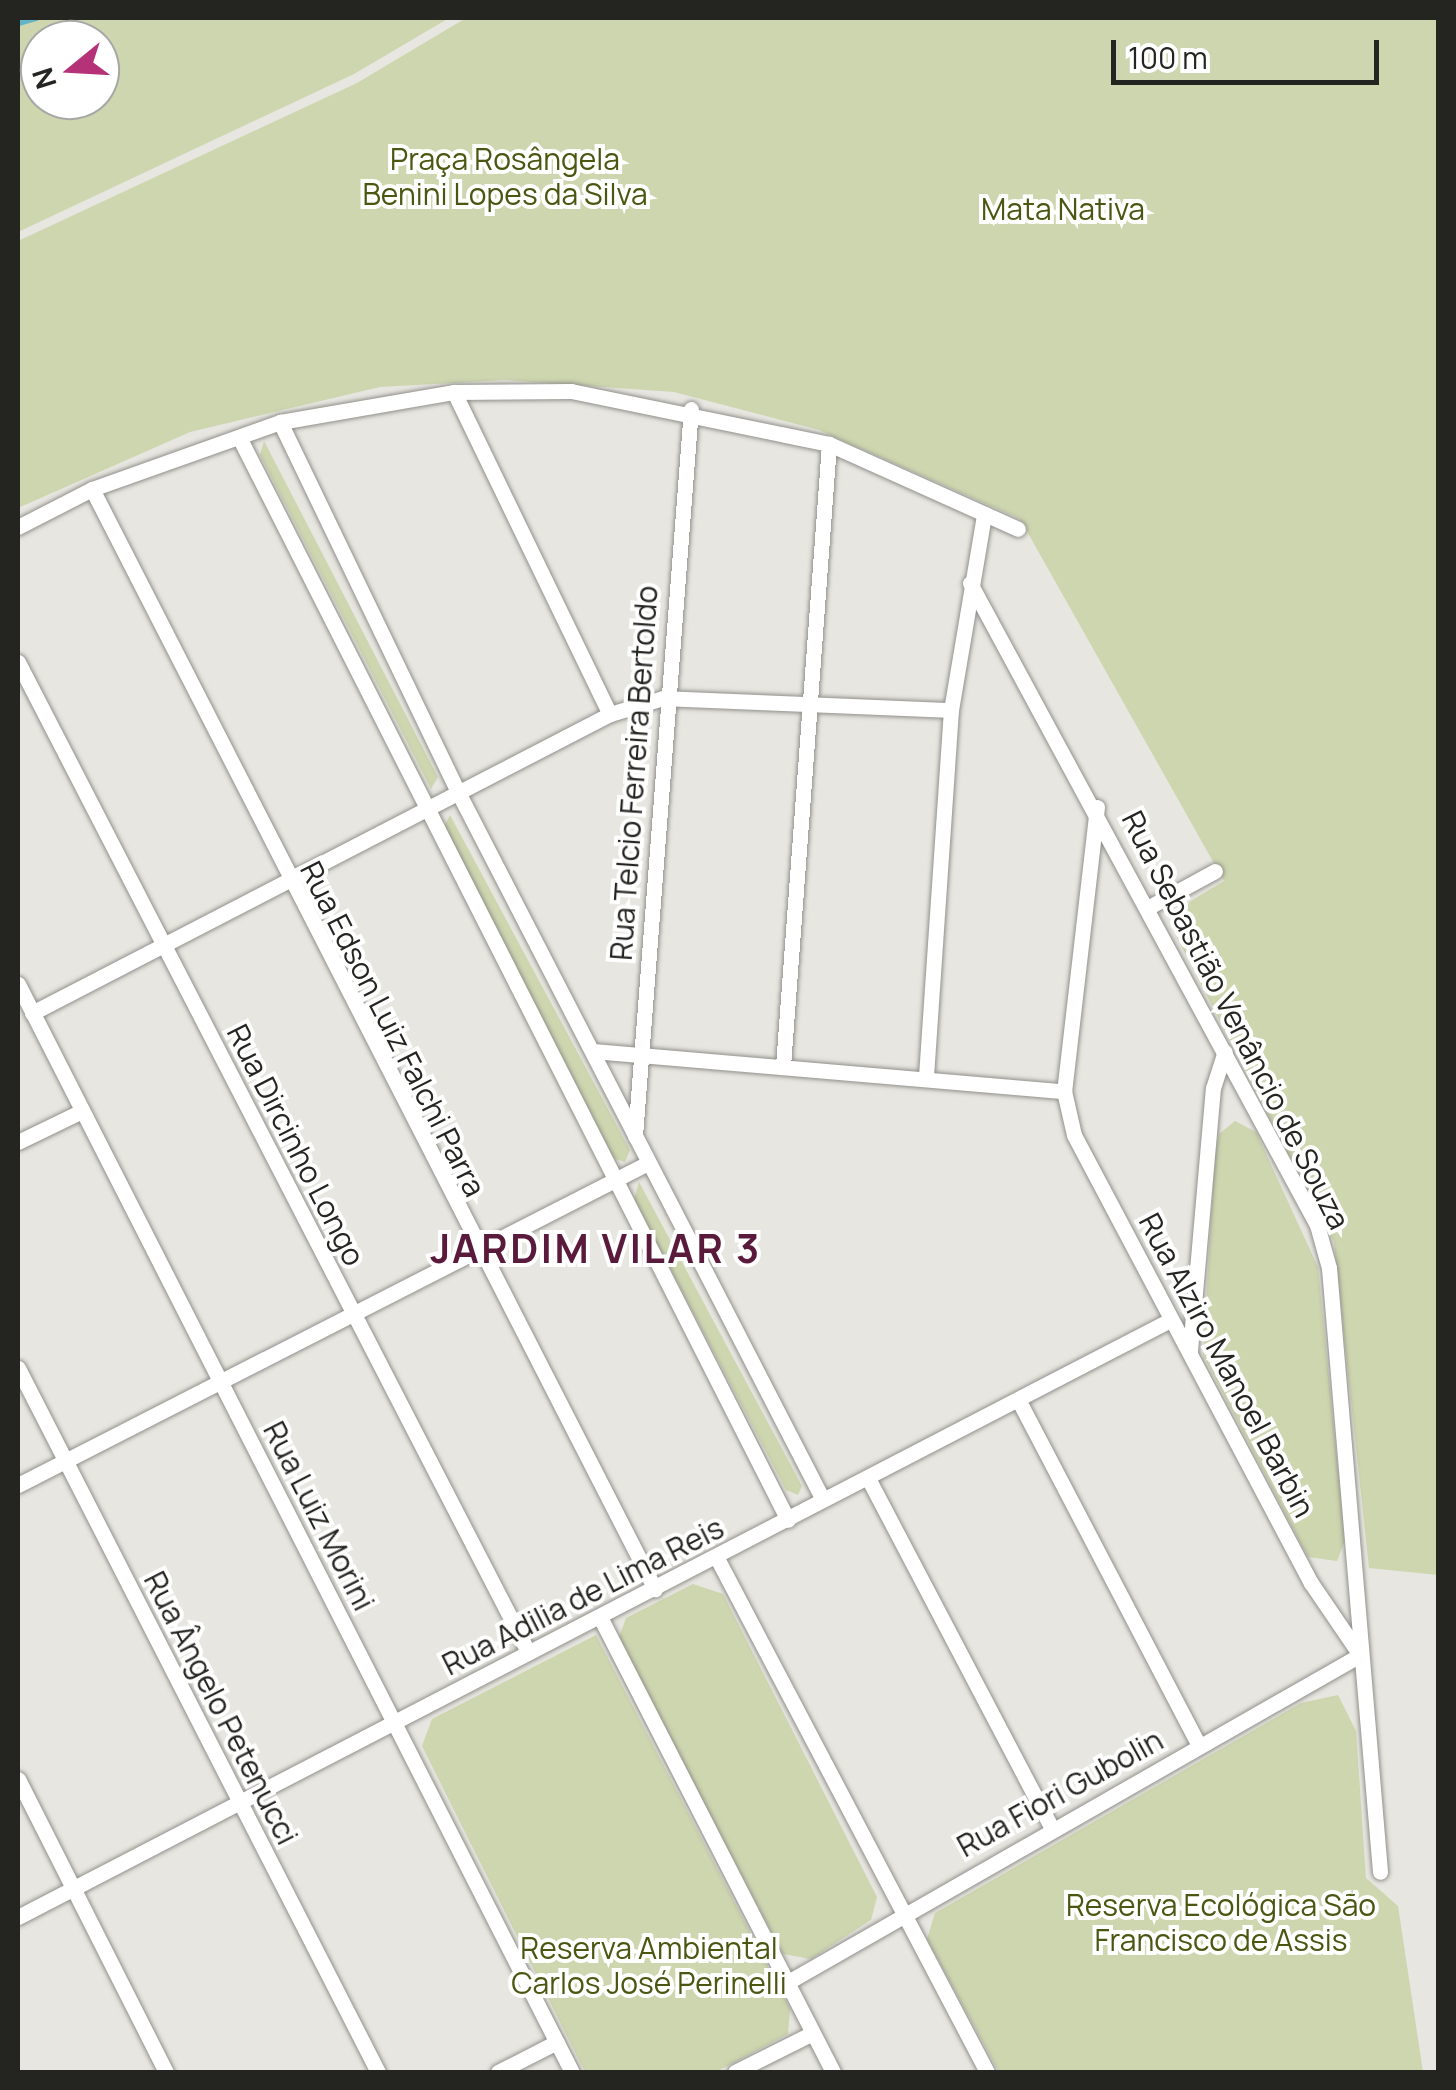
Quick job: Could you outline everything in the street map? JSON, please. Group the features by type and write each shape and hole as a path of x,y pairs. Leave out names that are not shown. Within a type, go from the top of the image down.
{"street":[{"path":"18,527 92,489 280,422 454,392 571,391 691,409 830,444 1018,530"},
{"path":"454,392 610,714"},
{"name":"Rua Telcio Ferreira Bertoldo","path":"635,1140 663,698 691,409"},
{"path":"280,422 459,794 593,1051 646,1164 822,1498"},
{"path":"240,437 423,812 617,1180 788,1520"},
{"path":"783,1066 830,444"},
{"name":"Rua Edson Luiz Falchi Parra","path":"92,489 286,883 655,1590"},
{"path":"926,1076 952,710 984,514"},
{"name":"Rua Sebastião Venâncio de Souza","path":"970,583 1097,808 1317,1225 1330,1268 1380,1872"},
{"name":"Rua Dircinho Longo","path":"18,662 528,1652"},
{"path":"32,1013 610,714 663,698 952,710"},
{"path":"593,1051 1064,1090 1097,808"},
{"path":"1149,907 1214,871"},
{"name":"Rua Luiz Morini","path":"18,984 572,2072"},
{"path":"1190,1352 1213,1088 1225,1052"},
{"name":"Rua Alziro Manoel Barbin","path":"1064,1090 1074,1135 1170,1320 1311,1583 1360,1656"},
{"path":"18,1142 82,1111"},
{"path":"18,1486 220,1380 479,1253 646,1164"},
{"name":"Rua Adilia de Lima Reis","path":"18,1917 528,1652 601,1620 718,1560 822,1498 869,1480 1020,1404 1170,1320"},
{"name":"Rua Ângelo Petenucci","path":"18,1368 378,2072"},
{"path":"1020,1404 1199,1746"},
{"path":"869,1480 1052,1828"},
{"path":"718,1560 900,1915 987,2072"},
{"path":"601,1620 833,2072"},
{"name":"Rua Fiori Gubolin","path":"788,1982 1052,1828 1360,1656"},
{"path":"18,1779 166,2072"},
{"path":"736,2072 813,2033"},
{"path":"498,2072 557,2042"}],"green space":[{"path":"18,18 449,18 354,74 18,232"},
{"path":"466,18 1438,18 1438,1575 1369,1568 1334,1242 1176,936 1189,902 1224,881 1020,519 819,430 674,392 506,380 380,387 190,432 18,508 18,241 357,83"},
{"path":"264,441 438,777 431,789 260,455"},
{"path":"450,815 630,1150 625,1162 613,1158 444,827"},
{"path":"1235,1121 1256,1132 1318,1267 1345,1540 1337,1561 1308,1557 1203,1355 1215,1153 1219,1134"},
{"path":"639,1182 802,1486 798,1495 786,1490 634,1199"},
{"name":"Reserva Ambiental Carlos José Perinelli","path":"693,1584 723,1594 877,1897 871,1920 811,1959 783,1954 618,1640 626,1618"},
{"name":"Reserva Ambiental Carlos José Perinelli","path":"596,1635 790,2009 788,2034 716,2072 585,2072 422,1746 432,1719"},
{"name":"Reserva Ecológica São Francisco de Assis","path":"1338,1695 1356,1731 1366,1878 1398,1906 1423,2072 999,2072 927,1939 935,1913 1301,1703"}],"waterway":[{"path":"18,23 36,18"}],"district":[{"name":"JARDIM VILAR 3","path":"596,1248"}],"park label":[{"name":"Praça Rosângela Benini Lopes da Silva","path":"505,176"},
{"name":"Mata Nativa","path":"1063,209"}]}
